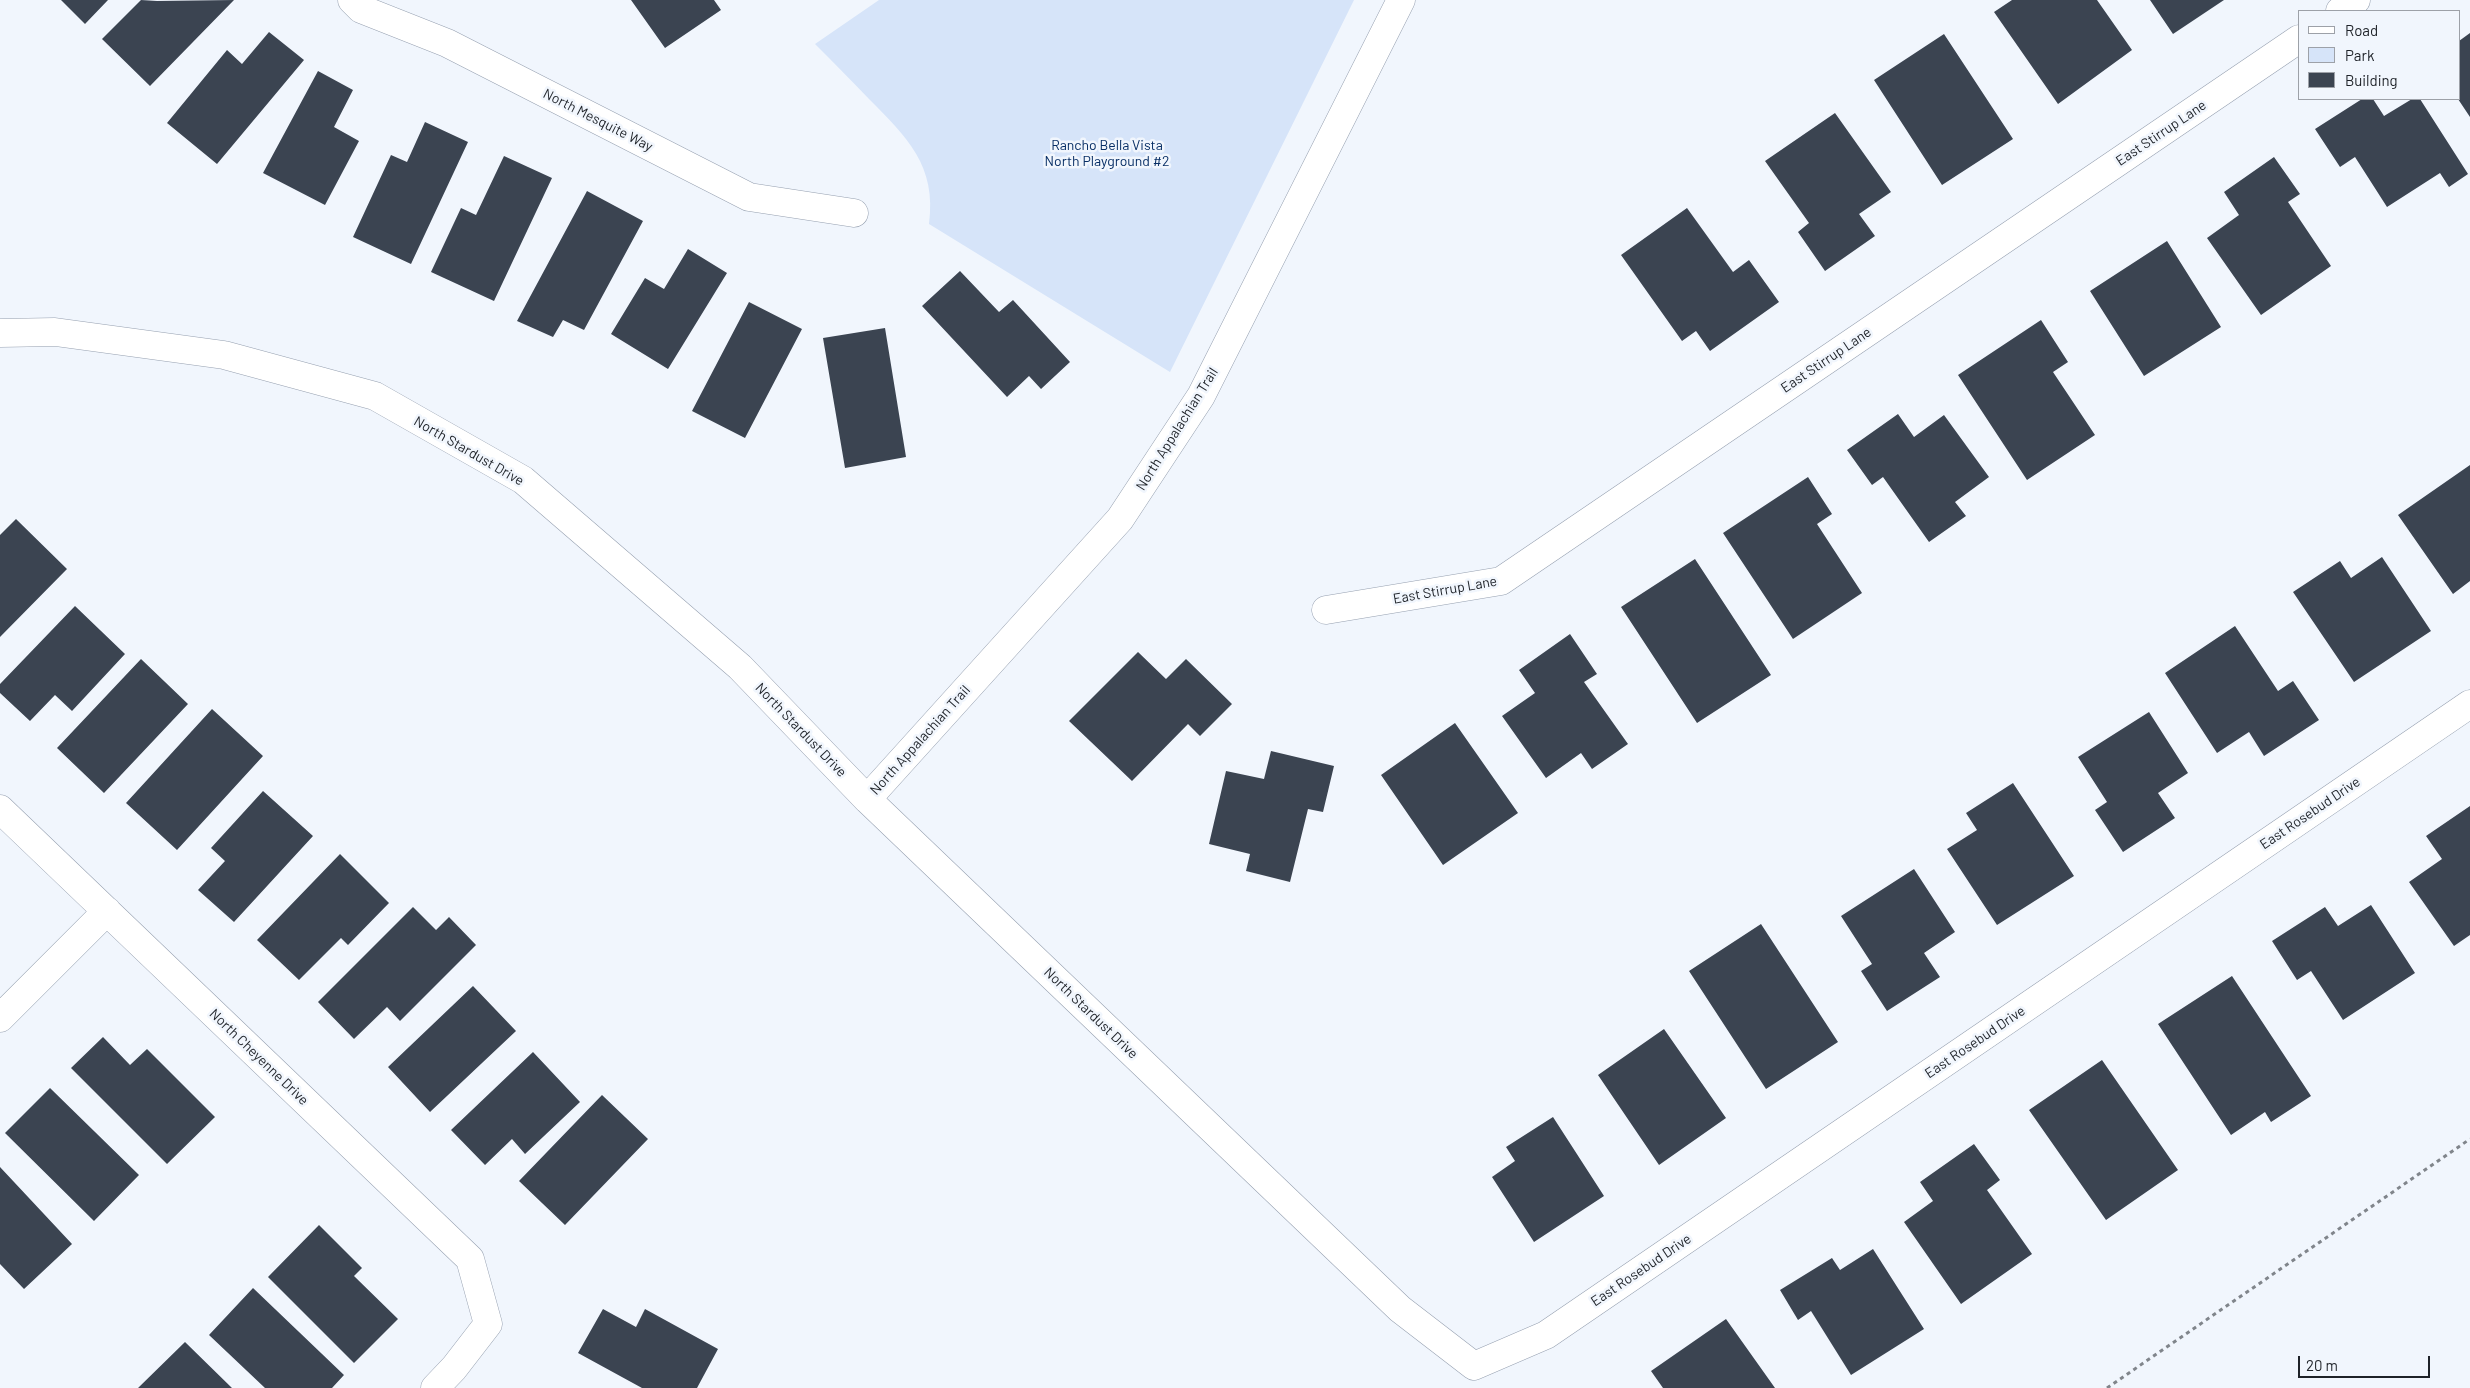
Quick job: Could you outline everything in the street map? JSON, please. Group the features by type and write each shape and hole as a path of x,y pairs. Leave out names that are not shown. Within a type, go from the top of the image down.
{"street":[{"name":"North Appalachian Trail","path":"867,798 1120,519 1201,396 1402,0"},
{"path":"2341,10 2356,0"},
{"name":"North Mesquite Way","path":"362,3 447,43 749,197 854,213"},
{"name":"East Stirrup Lane","path":"1326,610 1501,582 2298,40"},
{"name":"North Stardust Drive","path":"0,333 55,332 224,354 375,396 523,480 740,667 867,798 1400,1309 1474,1366"},
{"name":"East Rosebud Drive","path":"1474,1366 1546,1335 2470,704"},
{"name":"North Cheyenne Drive","path":"0,809 470,1259 488,1324 454,1368 435,1388"},
{"path":"0,1018 107,911"}],"path":[{"path":"2106,1388 2470,1139"}],"green space":[{"name":"Rancho Bella Vista North Playground #2","path":"879,0 1354,0 1170,372 929,224 930,204 928,185 924,169 916,154 896,126 815,44"}],"building":[{"path":"61,0 108,0 85,24"},
{"path":"141,0 234,0 150,86 102,39"},
{"path":"631,0 714,0 721,10 665,48"},
{"path":"2012,0 2097,0 2132,50 2058,104 1994,12"},
{"path":"2150,0 2224,0 2173,34"},
{"path":"269,32 304,60 217,164 167,123 227,50 242,64"},
{"path":"2470,33 2470,117 2459,100 2460,40"},
{"path":"1944,34 2013,139 1942,185 1874,80"},
{"path":"318,71 353,90 334,127 359,141 325,205 263,173"},
{"path":"2360,100 2374,100 2384,116 2410,100 2421,100 2468,174 2449,187 2440,173 2387,207 2355,157 2340,167 2315,129"},
{"path":"1835,113 1891,192 1859,214 1875,236 1825,271 1798,232 1809,223 1765,161"},
{"path":"425,122 468,142 411,264 353,237 391,155 407,162"},
{"path":"504,156 552,178 494,301 431,272 461,208 476,215"},
{"path":"2274,157 2300,194 2288,202 2331,266 2261,315 2207,238 2239,215 2224,192"},
{"path":"587,191 643,221 584,330 563,320 553,337 517,321"},
{"path":"1687,208 1733,272 1749,260 1779,302 1710,351 1696,331 1682,341 1621,255"},
{"path":"2167,241 2221,327 2144,376 2090,291"},
{"path":"688,249 727,273 668,369 611,334 645,278 664,289"},
{"path":"960,271 999,312 1013,300 1070,362 1041,389 1029,376 1007,397 922,306"},
{"path":"749,302 802,329 745,438 692,411"},
{"path":"2041,320 2068,362 2053,372 2095,435 2027,480 1958,375"},
{"path":"885,328 906,457 845,468 823,338"},
{"path":"1898,414 1914,437 1944,415 1989,477 1955,502 1966,516 1929,542 1883,477 1872,485 1847,450"},
{"path":"2470,465 2470,581 2453,594 2398,515"},
{"path":"1808,477 1832,514 1817,524 1862,593 1793,639 1723,533"},
{"path":"16,519 67,569 0,637 0,535"},
{"path":"2382,557 2431,631 2354,682 2293,592 2340,561 2351,578"},
{"path":"1695,559 1771,675 1697,723 1621,607"},
{"path":"75,606 125,654 72,711 55,695 30,721 0,693 0,684"},
{"path":"2235,626 2278,691 2293,681 2319,720 2264,756 2249,732 2217,753 2165,673"},
{"path":"1570,634 1597,674 1584,682 1628,744 1592,769 1581,753 1546,778 1502,716 1535,693 1519,670"},
{"path":"1138,652 1166,679 1186,659 1232,704 1200,736 1188,724 1132,781 1069,721"},
{"path":"141,659 188,704 104,793 57,748"},
{"path":"212,709 263,756 177,850 126,803"},
{"path":"2149,712 2188,773 2158,793 2175,818 2123,852 2095,810 2107,802 2078,757"},
{"path":"1455,723 1518,813 1443,865 1381,775"},
{"path":"1271,751 1334,766 1323,812 1308,809 1290,882 1246,871 1250,854 1209,844 1226,771 1264,779"},
{"path":"2013,783 2074,876 1997,925 1947,849 1977,830 1966,813"},
{"path":"263,791 313,836 234,922 198,890 225,861 211,848"},
{"path":"2470,806 2470,935 2454,946 2409,882 2442,859 2426,836"},
{"path":"340,854 389,903 348,945 341,938 299,980 257,940"},
{"path":"1914,869 1955,932 1924,953 1940,977 1887,1011 1861,971 1872,964 1841,916"},
{"path":"2371,905 2415,973 2343,1020 2311,971 2297,980 2272,941 2325,907 2338,926"},
{"path":"413,907 436,930 449,917 476,945 400,1021 387,1007 354,1039 318,1002"},
{"path":"1761,924 1838,1042 1766,1089 1689,971"},
{"path":"2232,976 2311,1096 2271,1122 2265,1112 2231,1135 2158,1024"},
{"path":"473,986 516,1031 430,1112 388,1067"},
{"path":"1664,1029 1726,1118 1659,1165 1598,1075"},
{"path":"103,1037 130,1065 147,1049 215,1117 167,1164 71,1068"},
{"path":"533,1052 580,1102 525,1154 512,1139 485,1165 451,1130"},
{"path":"2102,1060 2178,1170 2106,1220 2029,1110"},
{"path":"50,1088 139,1175 94,1221 5,1133"},
{"path":"602,1095 648,1139 565,1225 519,1181"},
{"path":"1553,1117 1604,1196 1534,1242 1492,1177 1515,1161 1506,1147"},
{"path":"1974,1144 2000,1180 1987,1190 2032,1254 1961,1304 1904,1222 1933,1201 1920,1182"},
{"path":"0,1167 72,1244 24,1289 0,1264"},
{"path":"319,1225 362,1268 354,1276 398,1319 354,1363 268,1277"},
{"path":"1873,1249 1924,1329 1851,1375 1811,1311 1798,1320 1780,1290 1832,1258 1840,1270"},
{"path":"253,1288 344,1375 332,1388 265,1388 209,1335"},
{"path":"603,1309 636,1327 645,1309 718,1349 697,1388 642,1388 578,1353"},
{"path":"1726,1319 1775,1388 1663,1388 1651,1371"},
{"path":"185,1342 232,1388 138,1388"}]}
